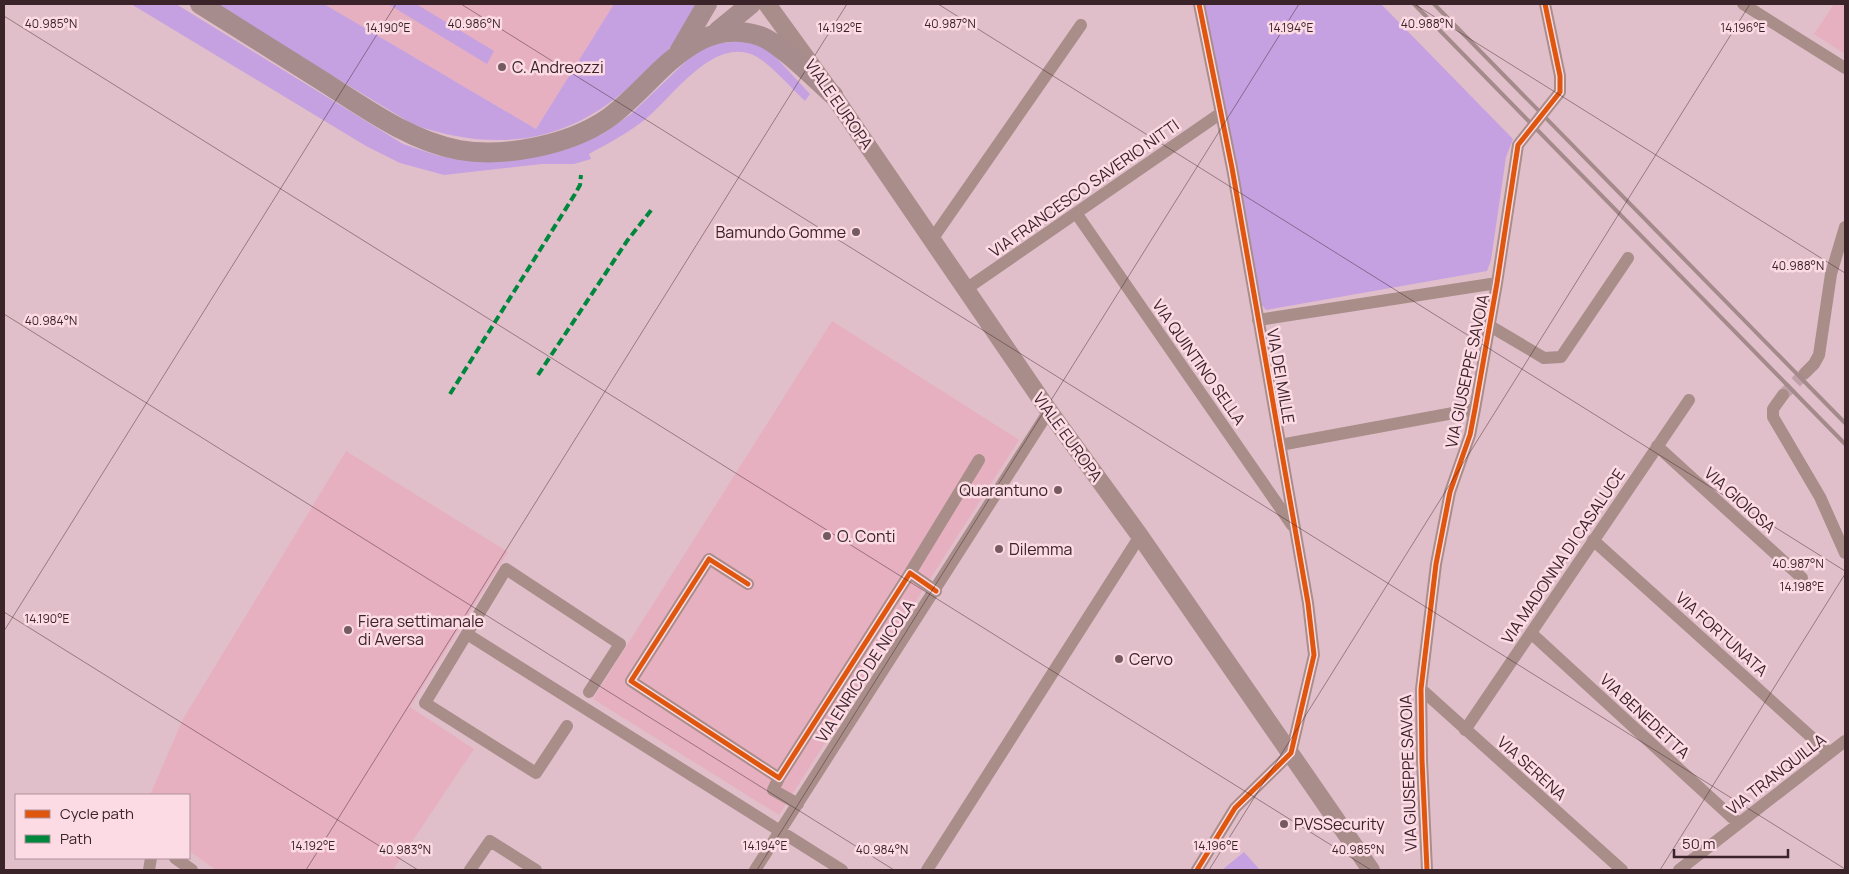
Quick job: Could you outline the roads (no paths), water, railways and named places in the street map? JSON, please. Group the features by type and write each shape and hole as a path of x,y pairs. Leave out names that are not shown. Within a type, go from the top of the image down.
{"highway":[{"path":"200,4 371,112 418,137 458,150 520,150 583,132 607,118 678,53 716,32 751,4"},
{"path":"678,53 708,5"},
{"path":"716,32 736,29 762,36 833,94"}],"main road":[{"name":"VIALE EUROPA","path":"767,4 833,94 933,238 1049,411 1140,536 1371,870"}],"street":[{"name":"VIA DEI MILLE","path":"1199,4 1221,113 1295,529 1314,656 1291,752"},
{"name":"VIA GIUSEPPE SAVOIA","path":"1427,870 1421,689 1436,564 1450,492 1470,434 1475,409 1518,145 1560,92 1560,76 1545,4"},
{"path":"1743,4 1845,68"},
{"path":"933,238 1081,25"},
{"name":"VIA FRANCESCO SAVERIO NITTI","path":"966,289 1221,113"},
{"name":"VIA QUINTINO SELLA","path":"1076,213 1295,529"},
{"path":"1805,373 1814,364 1819,355 1831,274 1845,227"},
{"path":"1490,326 1544,358 1562,357 1628,258"},
{"path":"1258,320 1497,283"},
{"path":"1783,395 1776,402 1773,409 1773,417 1820,497 1845,553"},
{"name":"VIA MADONNA DI CASALUCE","path":"1465,730 1689,400"},
{"path":"1280,444 1475,409"},
{"name":"VIA ENRICO DE NICOLA","path":"755,870 1049,411"},
{"name":"VIA GIOIOSA","path":"1657,446 1802,578"},
{"path":"798,804 773,790 779,778 910,573 979,460"},
{"path":"928,870 1140,536"},
{"name":"VIA FORTUNATA","path":"1594,540 1829,753"},
{"path":"748,584 708,559 631,681 779,778"},
{"path":"567,726 536,773 425,703 506,569 620,644 589,692"},
{"path":"910,573 936,590"},
{"name":"VIA BENEDETTA","path":"1531,633 1738,823"},
{"path":"467,634 842,870"},
{"name":"VIA SERENA","path":"1421,689 1622,870"},
{"name":"VIA TRANQUILLA","path":"1679,870 1845,741"},
{"path":"1197,870 1235,808 1291,752"},
{"path":"470,870 490,841 536,870"},
{"path":"176,859 192,870"}],"tunnel":[{"path":"1783,395 1805,373"}],"railway":[{"path":"1414,4 1845,444"},
{"path":"1434,4 1845,423"}],"place":[{"name":"C. Andreozzi","path":"502,67"},
{"name":"Bamundo Gomme","path":"856,232"},
{"name":"Quarantuno","path":"1058,490"},
{"name":"O. Conti","path":"827,536"},
{"name":"Dilemma","path":"999,549"},
{"name":"Fiera settimanale di Aversa","path":"348,630"},
{"name":"Cervo","path":"1119,659"},
{"name":"PVSSecurity","path":"1284,824"}]}
